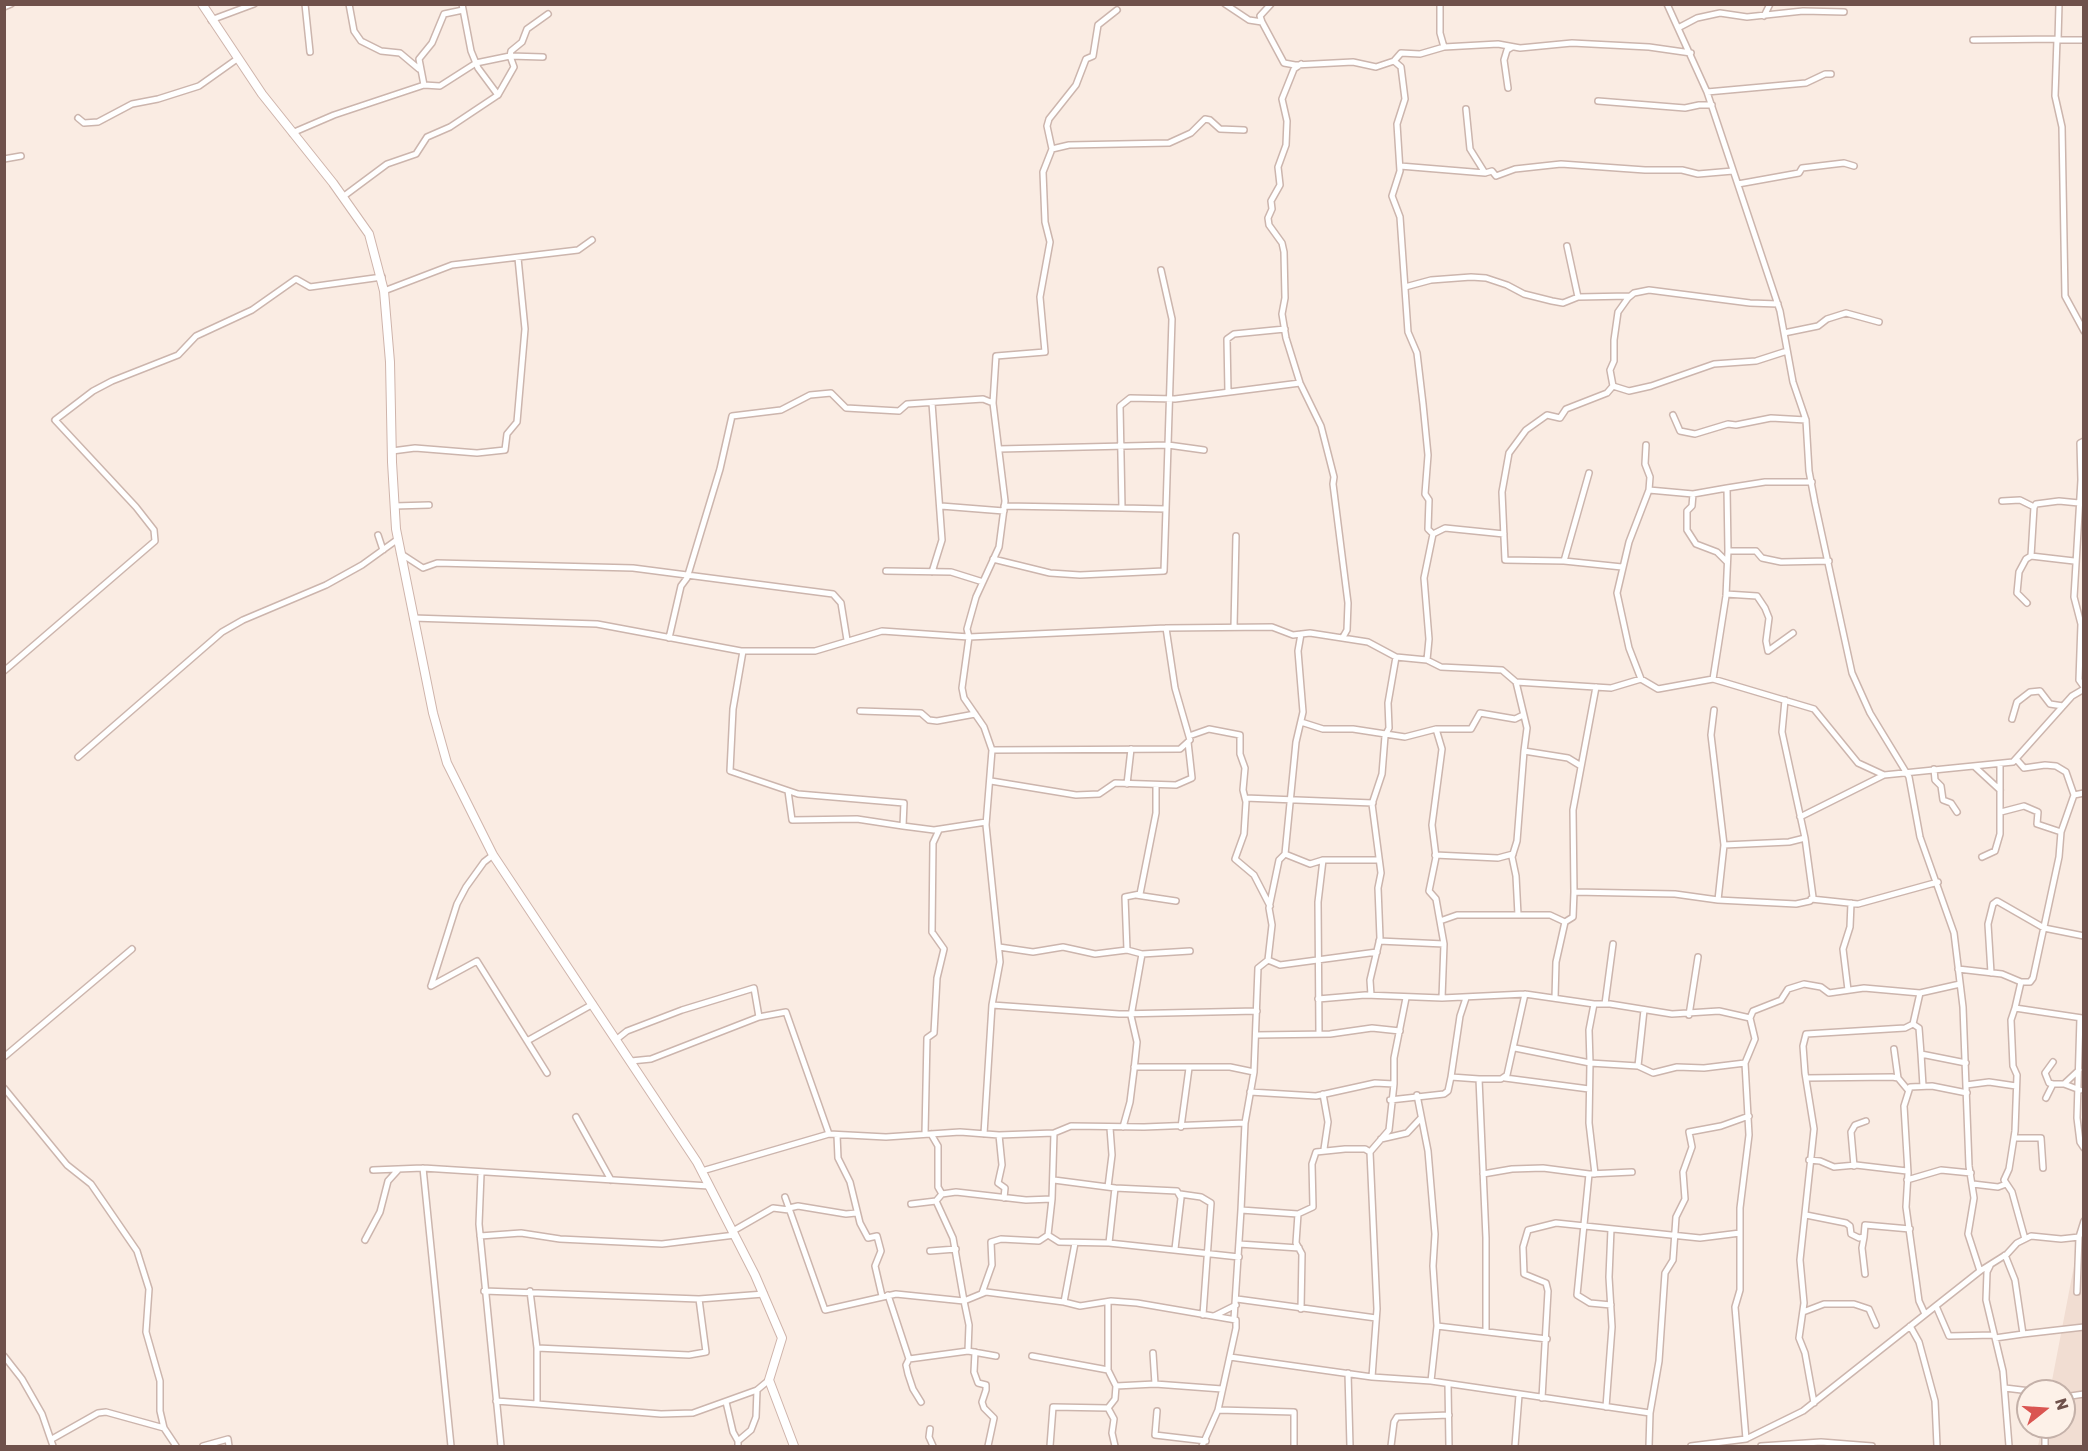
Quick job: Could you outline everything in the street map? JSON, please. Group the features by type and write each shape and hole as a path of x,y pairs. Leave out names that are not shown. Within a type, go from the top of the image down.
{"street":[{"path":"4,8 11,4"},
{"path":"202,4 237,59 292,133 344,196 369,234 382,276 384,291 390,362 394,506 400,553 433,713 447,763 493,855 702,1171 764,1294 782,1338 769,1380 757,1390 693,1413 661,1414 496,1401"},
{"path":"211,20 254,4"},
{"path":"305,4 310,52"},
{"path":"349,4 354,31 361,41 381,51 400,53 419,69"},
{"path":"1225,4 1249,20 1262,22"},
{"path":"1271,4 1260,16 1284,63 1353,62 1376,66 1394,61 1401,52 1420,54 1444,47 1498,44 1512,46 1572,43 1691,53"},
{"path":"1440,4 1440,33 1444,47"},
{"path":"1667,4 1691,53 1712,105 1778,304 1793,382 1806,420 1812,482 1852,674 1870,712 1907,772 1920,837 1938,882 1954,933 1966,1063 1974,1198 1968,1234 1985,1290 2005,1388 2008,1446"},
{"path":"1764,16 1770,4 1779,13"},
{"path":"2059,4 2055,96 2062,127 2065,296 2084,331"},
{"path":"424,85 419,69 419,59 432,43 444,14 462,7 471,51 476,63 498,95"},
{"path":"984,1134 992,1005 1000,962 986,822 992,750 988,736 964,698 962,688 969,637 967,629 983,582 999,547 1004,509 993,403 996,356 1045,352 1040,297 1050,242 1045,222 1043,172 1052,149 1047,134 1049,119 1076,85 1086,59 1093,56 1098,25 1117,10"},
{"path":"1678,28 1697,18 1720,14 1764,16 1779,13 1844,12"},
{"path":"344,196 387,164 416,154 427,138 466,117 498,95 514,67 510,57 511,51 522,42 527,29 548,14"},
{"path":"1973,40 2084,40"},
{"path":"1509,88 1504,60 1507,50 1512,46"},
{"path":"292,133 333,115 424,85 440,86 476,63 510,57 543,57"},
{"path":"78,118 84,123 99,122 132,104 158,99 199,86 237,59"},
{"path":"1394,61 1401,67 1405,99 1397,124 1400,166 1392,196 1400,217 1408,332 1417,353 1428,455 1425,494 1429,500 1428,530 1433,534"},
{"path":"1301,64 1294,69 1282,99 1287,121 1286,145 1278,167 1280,185 1271,201 1272,209 1268,218 1269,225 1282,243 1284,252 1285,298 1282,314 1285,329 1300,383 1321,426 1335,477 1333,484 1348,603 1347,630 1343,637"},
{"path":"1707,92 1798,84 1830,74"},
{"path":"1598,101 1677,108 1712,105"},
{"path":"1466,109 1470,149 1485,173"},
{"path":"1052,149 1069,146 1169,143 1191,132 1205,119 1210,120 1220,129 1244,130"},
{"path":"4,159 21,156"},
{"path":"1738,184 1799,173 1802,168 1845,163 1854,166"},
{"path":"1400,166 1485,173 1492,171 1496,176 1515,169 1561,164 1645,170 1683,170 1698,174 1733,171"},
{"path":"384,291 452,266 578,250 592,240"},
{"path":"1567,246 1578,297"},
{"path":"392,451 415,448 477,453 505,450 507,434 518,422 520,356 525,329 518,258"},
{"path":"993,560 1050,573 1080,575 1164,570 1172,319 1161,270"},
{"path":"4,671 155,542 154,530 136,507 55,420 93,391 178,355 196,336 252,310 296,279 310,287 382,276"},
{"path":"1405,287 1431,280 1471,277 1486,278 1524,294 1552,301 1569,302 1578,297 1630,296"},
{"path":"1613,386 1610,369 1614,361 1618,312 1630,296 1639,291 1649,290 1750,303 1778,304"},
{"path":"1784,333 1818,326 1827,319 1846,314 1879,322"},
{"path":"1228,392 1227,339 1234,334 1285,329"},
{"path":"1613,386 1629,390 1640,388 1714,364 1756,361 1787,351"},
{"path":"1122,508 1119,415 1120,406 1124,402 1130,398 1168,399 1300,383"},
{"path":"1613,386 1607,393 1566,409 1560,418 1547,415 1526,430 1509,453 1502,492 1505,560 1564,561 1622,567"},
{"path":"669,638 681,586 688,576 720,470 732,416 782,410 810,395 831,393 846,408 899,411 907,404 983,399 993,403"},
{"path":"932,402 942,540 932,572"},
{"path":"1673,415 1680,431 1695,434 1728,424 1736,425 1772,418 1806,420"},
{"path":"1800,817 1884,775 1975,767 2017,760 2072,696 2084,688 2079,680 2081,624 2074,597 2074,561 2079,503 2080,443 2084,441"},
{"path":"999,449 1168,445 1204,450"},
{"path":"1646,445 1645,464 1650,477 1648,490 1636,517 1617,593 1629,648 1641,679 1658,689 1713,679 1815,709 1858,764 1884,775"},
{"path":"1564,561 1589,473"},
{"path":"1648,490 1693,494 1765,482 1812,482"},
{"path":"1713,679 1726,594 1728,551 1726,488"},
{"path":"1693,494 1692,506 1687,511 1687,530 1696,544 1717,552 1728,562"},
{"path":"2002,501 2020,500 2034,507"},
{"path":"2034,507 2045,501 2079,503"},
{"path":"394,506 429,505"},
{"path":"941,506 1004,509 1166,509"},
{"path":"2027,603 2020,599 2017,584 2022,564 2031,556 2034,507"},
{"path":"1433,534 1445,528 1504,534"},
{"path":"1427,660 1429,639 1424,578 1433,534"},
{"path":"378,535 383,550"},
{"path":"1234,627 1236,536"},
{"path":"78,757 222,632 243,620 326,585 398,539"},
{"path":"1728,551 1756,551 1762,558 1781,562 1829,561"},
{"path":"400,553 423,568 437,563 633,568 833,594 841,603 847,640"},
{"path":"2031,556 2074,561"},
{"path":"886,572 951,572 983,582"},
{"path":"1726,594 1756,596 1766,608 1769,618 1766,641 1768,651 1793,633"},
{"path":"413,618 597,624 743,651 815,651 847,640 882,632 969,637 1166,628 1272,627 1293,635 1343,637 1368,642 1396,657 1427,660 1441,667 1502,670 1516,682 1611,688 1641,679"},
{"path":"990,781 1076,795 1099,794 1115,783 1176,785 1192,778 1188,739 1175,688 1166,628"},
{"path":"1269,906 1279,860 1285,854 1296,742 1303,712 1298,651 1300,634"},
{"path":"743,651 733,709 730,771 798,794 904,803 903,826"},
{"path":"1371,995 1370,980 1379,941 1378,888 1381,873 1373,803 1382,774 1389,728 1388,704 1396,657"},
{"path":"1516,682 1527,728 1517,840 1513,854 1518,915"},
{"path":"1555,998 1556,962 1565,922 1573,917 1573,810 1596,687"},
{"path":"2012,719 2017,702 2030,692 2040,691 2050,704 2063,706"},
{"path":"1785,700 1782,732 1805,838 1811,899"},
{"path":"1714,710 1711,735 1724,845 1718,900"},
{"path":"860,711 921,713 928,720 975,714"},
{"path":"1301,722 1323,729 1387,732 1405,737 1436,729 1471,729 1480,713 1515,719 1523,715"},
{"path":"992,750 1153,747 1180,749 1188,739 1209,729 1240,735 1240,754 1245,768 1244,834 1234,859 1254,875 1269,906 1272,925 1268,960 1258,968 1254,1072 1245,1123 1237,1302 1234,1319 1237,1324 1218,1410 1204,1444 1155,1435 1157,1411"},
{"path":"1436,729 1442,749 1432,825 1436,855 1429,891 1436,899 1444,944 1442,998"},
{"path":"1127,784 1131,749"},
{"path":"1524,751 1568,758 1581,766"},
{"path":"1958,969 1991,973 2021,982 2030,982 2033,978 2060,857 2061,832 2074,795 2066,772 2056,766 2024,768 2017,760"},
{"path":"1982,857 1995,851 2001,812 2000,764"},
{"path":"1975,767 2000,790"},
{"path":"1934,769 1935,780 1941,786 1943,800 1951,803 1957,812"},
{"path":"1136,895 1140,894 1156,813 1155,785"},
{"path":"788,791 792,820 857,819 939,830 986,822"},
{"path":"2074,795 2084,793"},
{"path":"1245,798 1373,803"},
{"path":"2001,812 2024,806 2038,812 2037,824 2061,832"},
{"path":"939,830 933,843 932,932 944,949 937,978 934,1033 927,1038 928,1134 938,1146 938,1187 942,1194"},
{"path":"1724,845 1789,842 1805,838"},
{"path":"1285,854 1310,864 1323,860 1379,860"},
{"path":"1436,855 1498,858 1513,854"},
{"path":"493,855 478,870 457,904 430,986 477,961 547,1073"},
{"path":"1319,1034 1318,902 1323,860"},
{"path":"1574,892 1675,894 1718,900 1796,904 1811,899 1858,904 1938,882"},
{"path":"1127,950 1125,897 1136,895 1176,901"},
{"path":"1991,973 1988,934 1993,904 1997,901 2044,928 2084,936"},
{"path":"1848,990 1843,949 1850,927 1851,903"},
{"path":"1440,921 1456,915 1550,915 1565,922"},
{"path":"1379,941 1444,944"},
{"path":"1605,1004 1612,944"},
{"path":"999,947 1033,952 1063,948 1095,954 1127,950 1142,954 1190,951"},
{"path":"4,1057 132,949"},
{"path":"1268,960 1280,965 1377,951"},
{"path":"1123,1127 1130,1102 1137,1042 1132,1014 1142,954"},
{"path":"1689,1015 1698,957"},
{"path":"2021,982 2011,1020 2016,1086 2014,1138 2009,1169 2004,1180 2017,1206 2025,1239"},
{"path":"1746,1439 1735,1307 1740,1290 1740,1233 1749,1116 1745,1063 1755,1039 1750,1018 1753,1011 1780,1000 1788,989 1804,984 1821,987 1829,993 1848,990 1920,993 1960,984"},
{"path":"617,1040 627,1031 682,1010 754,988 759,1017"},
{"path":"1913,1024 1920,993"},
{"path":"1318,999 1371,995 1406,998 1466,998 1525,994 1689,1015 1719,1011 1750,1018"},
{"path":"1505,1078 1515,1048 1525,994"},
{"path":"1372,1377 1376,1318 1370,1152 1390,1127 1394,1058 1406,998"},
{"path":"1390,1100 1416,1095 1447,1094 1460,1016 1466,998"},
{"path":"1594,1004 1589,1030 1589,1123 1592,1174 1577,1295 1590,1303 1611,1305"},
{"path":"527,1041 593,1005"},
{"path":"992,1005 1132,1014 1257,1011"},
{"path":"2015,1008 2082,1018 2080,1090 2084,1148"},
{"path":"1638,1066 1644,1010"},
{"path":"631,1061 651,1059 759,1017 786,1012 829,1134"},
{"path":"1913,1024 1918,1029 1923,1086"},
{"path":"1814,1402 1806,1353 1799,1338 1803,1312 1800,1260 1814,1129 1803,1046 1806,1034 1905,1028 1913,1024"},
{"path":"1256,1035 1319,1034 1372,1028 1400,1031"},
{"path":"1515,1048 1590,1063 1638,1066 1653,1073 1677,1067 1704,1068 1745,1063"},
{"path":"1894,1049 1898,1078 1908,1090 1904,1124 1907,1171 1905,1207 1919,1301 1925,1314"},
{"path":"1921,1054 1966,1063"},
{"path":"2053,1062 2045,1073 2049,1083 2064,1084 2080,1090"},
{"path":"1134,1067 1230,1066 1254,1072"},
{"path":"2064,1084 2080,1066"},
{"path":"1181,1127 1189,1068"},
{"path":"1806,1078 1866,1076 1898,1078"},
{"path":"1451,1077 1505,1078 1589,1089"},
{"path":"1479,1079 1486,1239 1486,1330"},
{"path":"1966,1085 1989,1082 2016,1086"},
{"path":"1250,1092 1303,1097 1375,1083 1394,1084"},
{"path":"2046,1098 2053,1084"},
{"path":"1908,1090 1910,1087 1923,1086 1967,1093"},
{"path":"4,1088 68,1165 91,1184 137,1251 148,1289 146,1332 160,1381 160,1411 164,1428 176,1446"},
{"path":"1323,1094 1328,1122 1324,1149"},
{"path":"1416,1095 1428,1151 1435,1234 1433,1266 1437,1326 1431,1381"},
{"path":"1649,1446 1650,1413 1659,1361 1665,1273 1673,1260 1676,1217 1685,1199 1683,1172 1692,1147 1689,1132 1721,1126 1749,1116"},
{"path":"576,1118 611,1180"},
{"path":"1381,1139 1407,1133 1420,1119"},
{"path":"1854,1166 1851,1132 1855,1125 1866,1121"},
{"path":"702,1171 829,1134 886,1137 928,1134 999,1135 1054,1133 1071,1126 1181,1127 1245,1123"},
{"path":"1108,1187 1112,1155 1110,1128"},
{"path":"982,1293 992,1265 991,1242 1001,1239 1039,1241 1048,1235 1054,1180 1054,1133"},
{"path":"837,1134 838,1158 850,1182 856,1213 868,1238 877,1236 881,1251 877,1259 876,1272 909,1359 906,1365 910,1382 921,1402"},
{"path":"999,1135 1002,1164 998,1183 1005,1188 1004,1198"},
{"path":"2014,1138 2041,1138 2043,1168"},
{"path":"1241,1210 1299,1214 1313,1207 1312,1164 1316,1152 1324,1149 1365,1149 1370,1152"},
{"path":"1809,1160 1820,1161 1834,1167 1854,1166 1907,1171"},
{"path":"373,1170 423,1168 481,1174 709,1186"},
{"path":"423,1168 451,1446"},
{"path":"1483,1174 1512,1169 1543,1168 1592,1174 1632,1172"},
{"path":"365,1240 380,1212 388,1181 399,1169"},
{"path":"1907,1180 1941,1170 1971,1173"},
{"path":"481,1174 480,1236 484,1291 501,1446"},
{"path":"1054,1180 1115,1188 1177,1191 1180,1194 1201,1197 1211,1203 1203,1315"},
{"path":"1973,1185 1998,1187 2006,1184"},
{"path":"1108,1243 1115,1188"},
{"path":"911,1204 936,1201 942,1194 956,1192 1004,1198 1052,1199"},
{"path":"1175,1250 1180,1194"},
{"path":"785,1197 825,1311 896,1294 964,1301 982,1293 1020,1295 1080,1306 1108,1302 1137,1303 1234,1319"},
{"path":"936,1201 956,1249 969,1325 968,1351"},
{"path":"480,1236 521,1233 560,1239 662,1244 734,1233 773,1208 789,1209 798,1206 856,1213"},
{"path":"1299,1214 1296,1240 1302,1254 1301,1309"},
{"path":"1806,1215 1846,1223 1850,1226 1851,1234 1864,1237"},
{"path":"2078,1292 2079,1238 2084,1221"},
{"path":"1542,1398 1548,1291 1546,1283 1524,1274 1524,1240 1528,1230 1551,1224 1719,1238 1740,1233"},
{"path":"1865,1274 1862,1248 1865,1225 1910,1229"},
{"path":"1606,1407 1611,1305 1611,1229"},
{"path":"1048,1235 1059,1242 1108,1243 1239,1257"},
{"path":"1691,1446 1731,1444 1761,1433 1803,1411 1925,1314 1978,1273 2006,1256 2025,1239 2031,1236 2079,1238"},
{"path":"1064,1302 1075,1243"},
{"path":"1239,1244 1299,1248"},
{"path":"930,1251 956,1249"},
{"path":"2006,1256 2015,1280 2023,1334"},
{"path":"1985,1290 1987,1272 1991,1264"},
{"path":"484,1291 699,1299 764,1294"},
{"path":"530,1291 537,1348 537,1404"},
{"path":"537,1348 689,1355 706,1352 699,1299"},
{"path":"1108,1302 1108,1370 1116,1386 1115,1399 1108,1408"},
{"path":"1212,1317 1237,1302 1376,1318"},
{"path":"1803,1312 1824,1304 1854,1304 1869,1309 1875,1325"},
{"path":"1936,1306 1949,1336 1995,1336 2084,1327"},
{"path":"1437,1326 1486,1330 1547,1340"},
{"path":"1910,1326 1919,1342 1935,1401 1937,1446"},
{"path":"909,1359 968,1351 996,1356"},
{"path":"975,1352 974,1372 978,1383 986,1385 982,1402 984,1408 994,1418 988,1446"},
{"path":"1153,1353 1155,1384"},
{"path":"4,1356 34,1399 53,1446"},
{"path":"1032,1356 1108,1370"},
{"path":"1230,1357 1372,1377 1431,1381 1650,1413"},
{"path":"1348,1373 1350,1446"},
{"path":"769,1380 794,1446"},
{"path":"1116,1386 1155,1384 1222,1389"},
{"path":"1448,1384 1449,1446"},
{"path":"2005,1388 2016,1389"},
{"path":"726,1402 738,1444 750,1430 756,1417 757,1390"},
{"path":"1515,1446 1519,1395"},
{"path":"1050,1446 1053,1407 1108,1408"},
{"path":"1108,1408 1114,1419 1112,1433 1115,1446"},
{"path":"1218,1410 1294,1412 1294,1446"},
{"path":"52,1439 98,1413 106,1412 164,1428"},
{"path":"1391,1446 1394,1422 1397,1417 1449,1415"},
{"path":"930,1429 933,1446"},
{"path":"1761,1433 1761,1446 1826,1444 1872,1446"},
{"path":"203,1446 228,1439 229,1446"}],"shaded area":[{"path":"2083,1219 2083,1446 2038,1446 2039,1439 2076,1439 2076,1379 2052,1379"}]}
